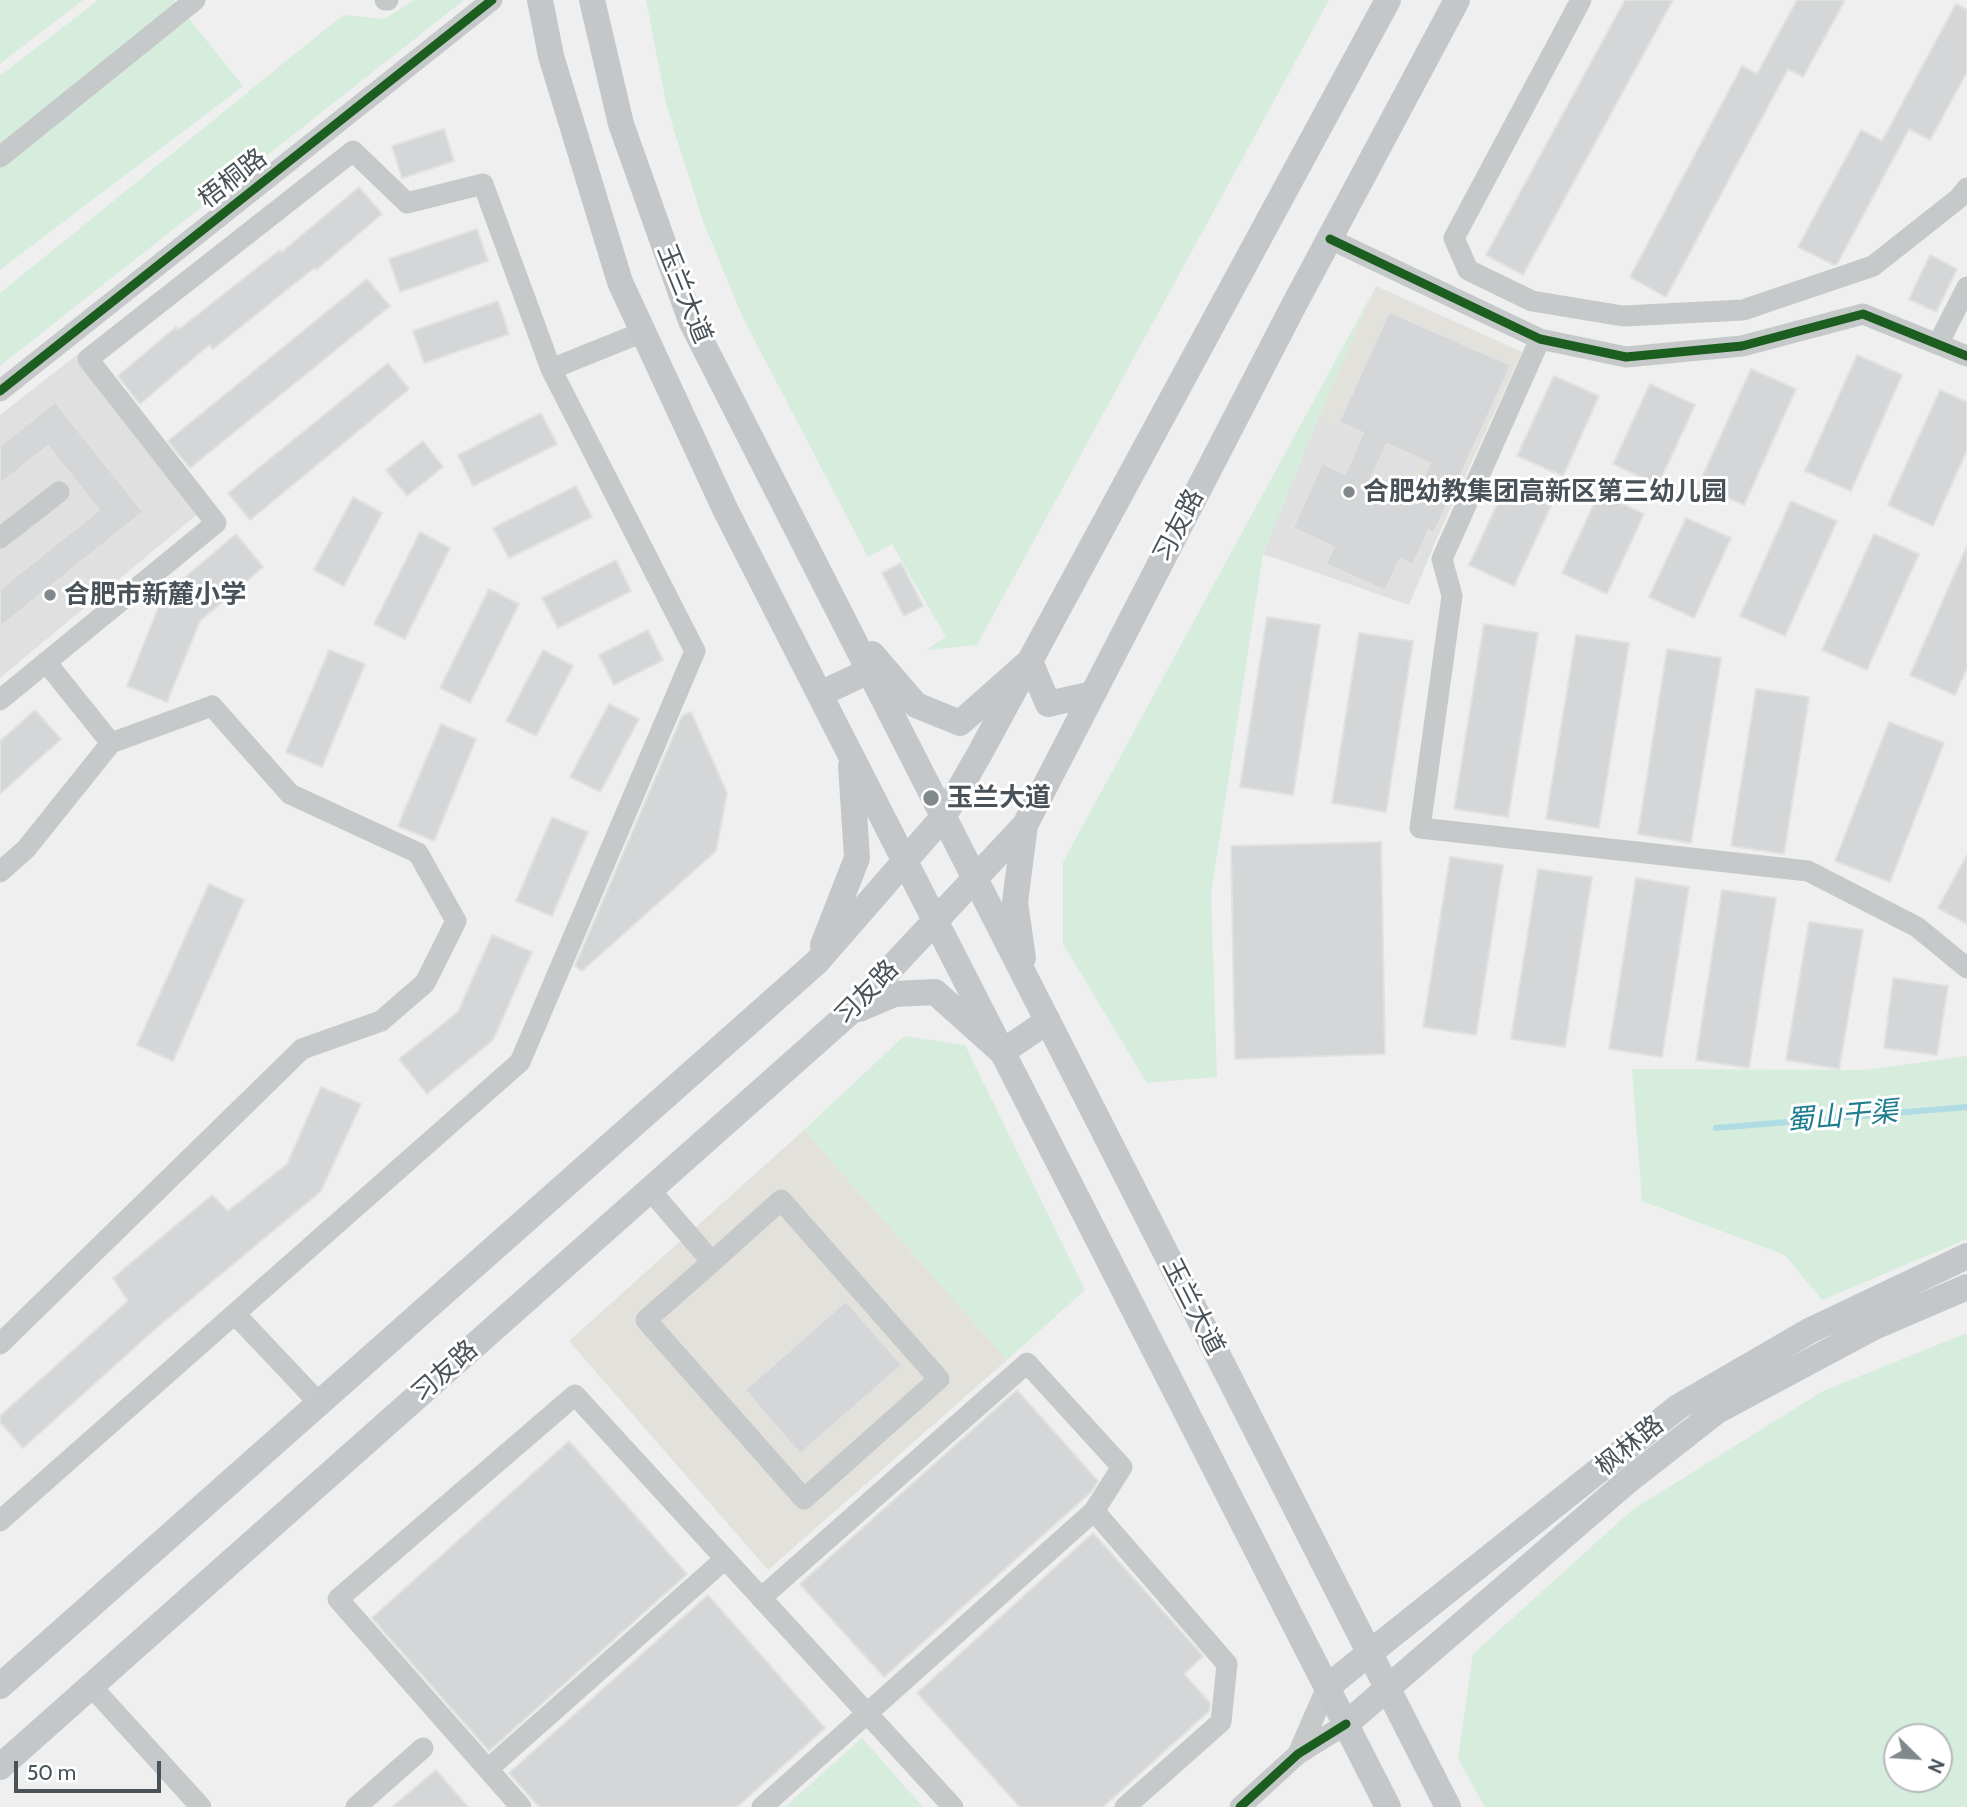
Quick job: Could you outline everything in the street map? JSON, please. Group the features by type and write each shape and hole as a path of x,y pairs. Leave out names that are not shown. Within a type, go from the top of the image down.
{"main road":[{"name":"玉兰大道","path":"540,0 551,56 620,282 725,509 1388,1807"},
{"name":"玉兰大道","path":"592,0 621,124 691,321 1448,1807"},
{"path":"0,1686 817,962 944,816 1388,0"},
{"name":"习友路","path":"0,1767 848,1014 1026,825 1282,328 1457,0"},
{"path":"846,624 916,705 960,723 1030,661"},
{"path":"1030,661 1048,704 1093,694"},
{"path":"820,694 869,671"},
{"path":"817,962 857,858 850,754"},
{"path":"1026,825 1015,902 1026,978"},
{"path":"848,1014 894,994 934,992 1002,1052 1048,1021"},
{"name":"枫林路","path":"1327,1687 1678,1408 1809,1331 1967,1256"},
{"name":"枫林路","path":"1346,1724 1629,1480 1717,1411 1874,1327 1967,1287"}],"street":[{"path":"0,157 195,0"},
{"name":"梧桐路","path":"0,391 492,0"},
{"path":"1581,0 1454,238 1468,270 1532,301 1623,316 1743,310 1873,266 1959,198 1967,188"},
{"path":"0,700 216,523 88,359 353,151 407,203 483,184 551,369 695,651 520,1062 0,1521"},
{"path":"1330,239 1540,339 1626,357 1742,346 1863,314 1967,356"},
{"path":"1938,344 1967,287"},
{"path":"551,369 643,332"},
{"path":"1540,339 1442,559 1452,596 1420,828 1808,871 1917,927 1967,968"},
{"path":"0,538 59,492"},
{"path":"46,662 111,743"},
{"path":"0,872 26,849 111,743 212,706 289,794 418,853 456,921 425,983 381,1021 302,1049 0,1344"},
{"path":"650,1191 712,1262"},
{"path":"781,1200 939,1380 804,1499 646,1320 712,1262 781,1200"},
{"path":"235,1314 319,1403"},
{"path":"761,1598 1027,1363 1122,1467 1094,1511 762,1807"},
{"path":"521,1807 338,1599 575,1395 953,1807"},
{"path":"1094,1511 1227,1664 1221,1722 1125,1807"},
{"path":"488,1769 725,1559"},
{"path":"91,1686 201,1807"},
{"path":"1298,1754 1327,1687"},
{"path":"1240,1807 1298,1754 1346,1724"},
{"path":"356,1807 423,1748"}],"shaded area":[{"path":"1376,286 1522,352 1436,540 1397,521 1421,463 1318,418"},
{"name":"合肥市新麓小学","path":"78,354 200,512 0,678 0,415"},
{"name":"合肥幼教集团高新区第三幼儿园","path":"1318,418 1421,463 1397,521 1436,540 1409,605 1263,554"},
{"path":"804,1130 1007,1360 768,1570 569,1341"}],"green space":[{"path":"0,0 83,0 0,64"},
{"path":"98,0 174,0 243,86 0,270 0,76"},
{"path":"414,0 464,0 0,366 0,293 343,15 385,19"},
{"path":"646,0 1329,0 977,645 925,650 946,637 892,544 868,557 743,318 704,224 667,108"},
{"path":"1376,286 1318,418 1263,554 1211,894 1217,1077 1147,1083 1063,944 1063,862"},
{"path":"904,1036 965,1045 1085,1290 1007,1360 804,1130"},
{"path":"1967,1056 1967,1239 1822,1300 1785,1255 1642,1201 1632,1069 1865,1070"},
{"path":"1967,1333 1967,1807 1485,1807 1458,1759 1473,1654 1632,1510 1823,1391"},
{"path":"862,1738 923,1807 785,1807"}],"building":[{"path":"1625,0 1673,0 1523,275 1486,255"},
{"path":"1797,0 1845,0 1803,77 1788,69 1666,297 1630,277 1742,66 1757,74"},
{"path":"1956,4 1967,10 1967,72 1930,140 1909,129 1837,264 1834,265 1798,247 1861,130 1882,141"},
{"path":"444,129 454,161 402,178 392,146"},
{"path":"359,187 382,214 316,270 314,268 213,349 209,345 140,404 118,376 176,327 178,330 280,250 282,252"},
{"path":"477,229 488,261 400,292 389,259"},
{"path":"1930,255 1957,269 1936,312 1909,299"},
{"path":"367,279 390,306 190,468 168,441"},
{"path":"498,301 509,334 424,363 413,331"},
{"path":"1389,312 1511,365 1434,533 1429,530 1413,565 1400,559 1385,591 1326,564 1334,547 1293,528 1322,463 1345,474 1363,433 1339,422","holes":["1387,444 1430,463 1412,502 1369,482"]},
{"path":"1857,355 1902,375 1851,491 1805,471"},
{"path":"388,363 409,389 250,520 228,493"},
{"path":"1751,369 1796,389 1744,505 1699,484"},
{"path":"1554,376 1599,396 1563,476 1517,456"},
{"path":"1650,384 1695,405 1658,485 1613,464"},
{"path":"1940,390 1967,402 1967,450 1933,526 1888,505"},
{"path":"55,402 143,512 0,627 0,589 99,510 48,446 0,484 0,446"},
{"path":"541,413 557,444 473,486 458,455"},
{"path":"423,441 443,467 407,496 386,470"},
{"path":"1506,485 1551,506 1514,586 1469,565"},
{"path":"576,486 592,517 509,558 493,528"},
{"path":"1599,493 1644,514 1607,594 1562,573"},
{"path":"353,497 382,513 344,586 314,570"},
{"path":"1791,501 1837,521 1785,636 1740,616"},
{"path":"1686,518 1731,538 1694,618 1649,597"},
{"path":"420,532 450,548 405,639 374,624"},
{"path":"236,534 263,567 200,621 167,702 127,686 163,596"},
{"path":"1874,534 1919,554 1867,670 1822,650"},
{"path":"1967,546 1967,668 1955,695 1910,675"},
{"path":"616,560 631,591 558,628 542,598"},
{"path":"901,563 923,606 904,616 882,573"},
{"path":"489,589 519,604 470,703 440,688"},
{"path":"1267,617 1320,625 1293,795 1240,787"},
{"path":"1484,624 1538,633 1508,817 1454,809"},
{"path":"648,630 663,660 614,685 599,655"},
{"path":"1359,633 1413,641 1386,812 1332,803"},
{"path":"1576,635 1629,643 1599,828 1546,819"},
{"path":"1667,649 1721,658 1691,843 1638,834"},
{"path":"329,650 365,664 322,767 286,752"},
{"path":"543,650 573,666 536,736 506,721"},
{"path":"1756,689 1809,697 1784,854 1731,846"},
{"path":"609,704 639,719 600,792 570,777"},
{"path":"35,710 61,739 0,794 0,741"},
{"path":"691,712 727,793 716,851 582,971 575,966 682,716"},
{"path":"1889,722 1944,743 1890,882 1835,861"},
{"path":"441,724 476,739 434,841 398,826"},
{"path":"552,817 588,832 552,916 516,901"},
{"path":"1381,842 1385,1054 1235,1059 1231,846"},
{"path":"1967,855 1967,924 1938,908"},
{"path":"1450,857 1503,865 1476,1035 1423,1027"},
{"path":"1538,869 1592,877 1565,1047 1511,1039"},
{"path":"1636,878 1689,887 1662,1057 1609,1049"},
{"path":"209,884 244,900 173,1061 137,1045"},
{"path":"1722,890 1776,898 1749,1068 1696,1060"},
{"path":"1809,922 1863,930 1839,1069 1786,1060"},
{"path":"492,935 532,952 493,1040 427,1094 399,1059 458,1012"},
{"path":"1893,978 1948,986 1937,1055 1884,1048"},
{"path":"321,1087 361,1104 321,1191 154,1330 23,1448 0,1422 0,1416 128,1301 113,1278 212,1195 228,1211 287,1164"},
{"path":"846,1301 902,1365 800,1454 745,1390"},
{"path":"1017,1390 1098,1481 1091,1492 884,1677 800,1584"},
{"path":"569,1441 687,1574 489,1751 372,1618"},
{"path":"1093,1533 1203,1656 1184,1674 1210,1703 1209,1711 1103,1807 1020,1807 917,1693"},
{"path":"708,1595 825,1728 737,1807 539,1807 509,1773"},
{"path":"436,1770 468,1807 392,1807"}],"waterway":[{"name":"蜀山干渠","path":"1716,1128 1967,1107"}],"cycle path":[{"path":"0,391 492,0"},
{"path":"1330,239 1540,339 1626,357 1742,346 1863,314 1967,356"},
{"path":"1240,1807 1298,1754 1346,1724"}],"place":[{"name":"合肥幼教集团高新区第三幼儿园","path":"1349,492"},
{"name":"合肥市新麓小学","path":"50,595"},
{"name":"玉兰大道","path":"931,798"}]}
